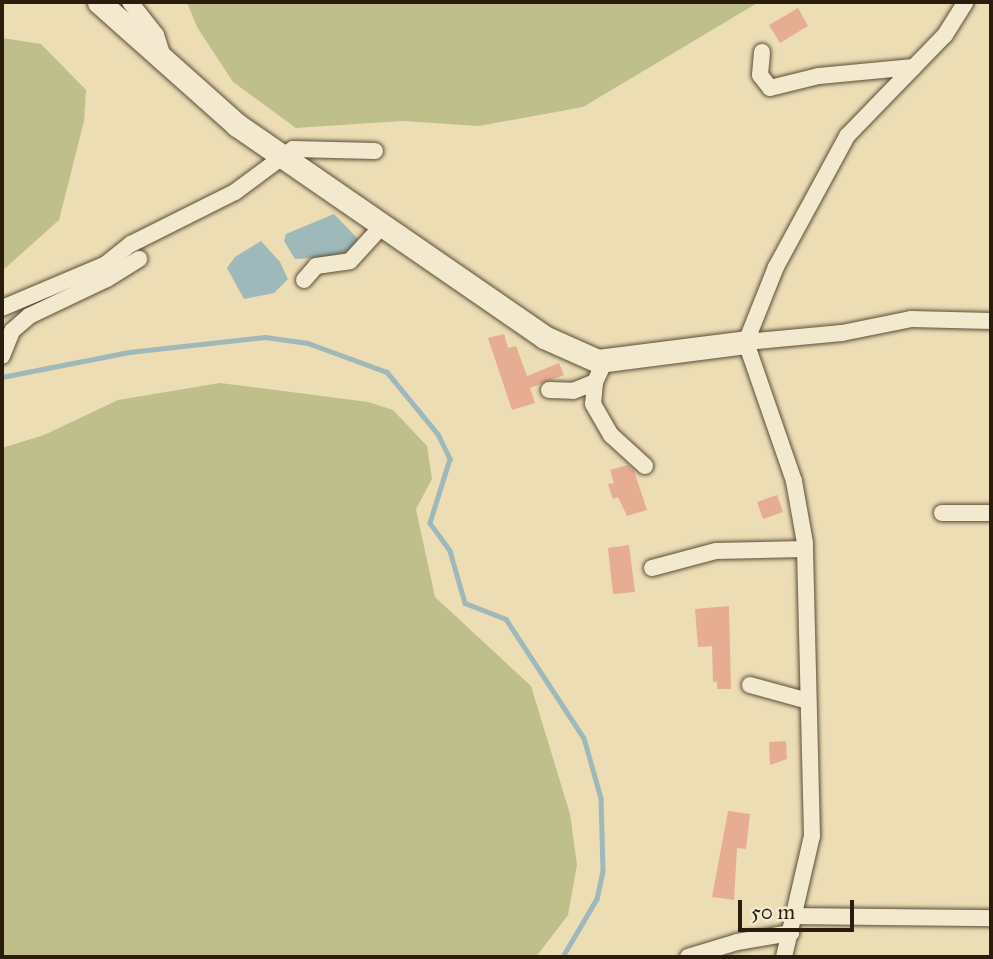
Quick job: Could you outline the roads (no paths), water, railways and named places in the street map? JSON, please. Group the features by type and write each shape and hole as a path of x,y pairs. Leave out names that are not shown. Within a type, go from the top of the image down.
{"street":[{"path":"99,2 166,65 282,159 544,337 605,361 746,342 842,333 911,319 991,321"},
{"path":"130,2 156,35 166,65"},
{"path":"784,957 796,916 812,836 806,549 794,481 746,342 776,267 847,136 945,35 966,2"},
{"path":"762,52 760,75 770,88 819,76 915,66"},
{"path":"2,308 106,264 131,244 213,205 293,149 375,151"},
{"path":"304,280 316,265 340,266 350,261 382,226"},
{"path":"2,356 12,331 29,316 107,279 139,259"},
{"path":"605,361 595,382 593,404 611,435 645,466"},
{"path":"549,390 573,391 595,382"},
{"path":"942,513 991,513"},
{"path":"652,568 716,551 806,549"},
{"path":"750,685 808,701"},
{"path":"796,916 991,918"},
{"path":"688,957 737,942 791,933"}],"water":[{"path":"334,214 358,239 353,249 335,257 295,259 284,241 286,234"},
{"path":"261,241 280,262 288,279 274,293 244,299 227,268 235,257"}],"waterway":[{"path":"2,377 129,352 265,337 308,343 387,372 438,434 450,459 430,523 450,551 465,603 506,619 584,738 601,798 603,871 597,899 563,957"}]}
